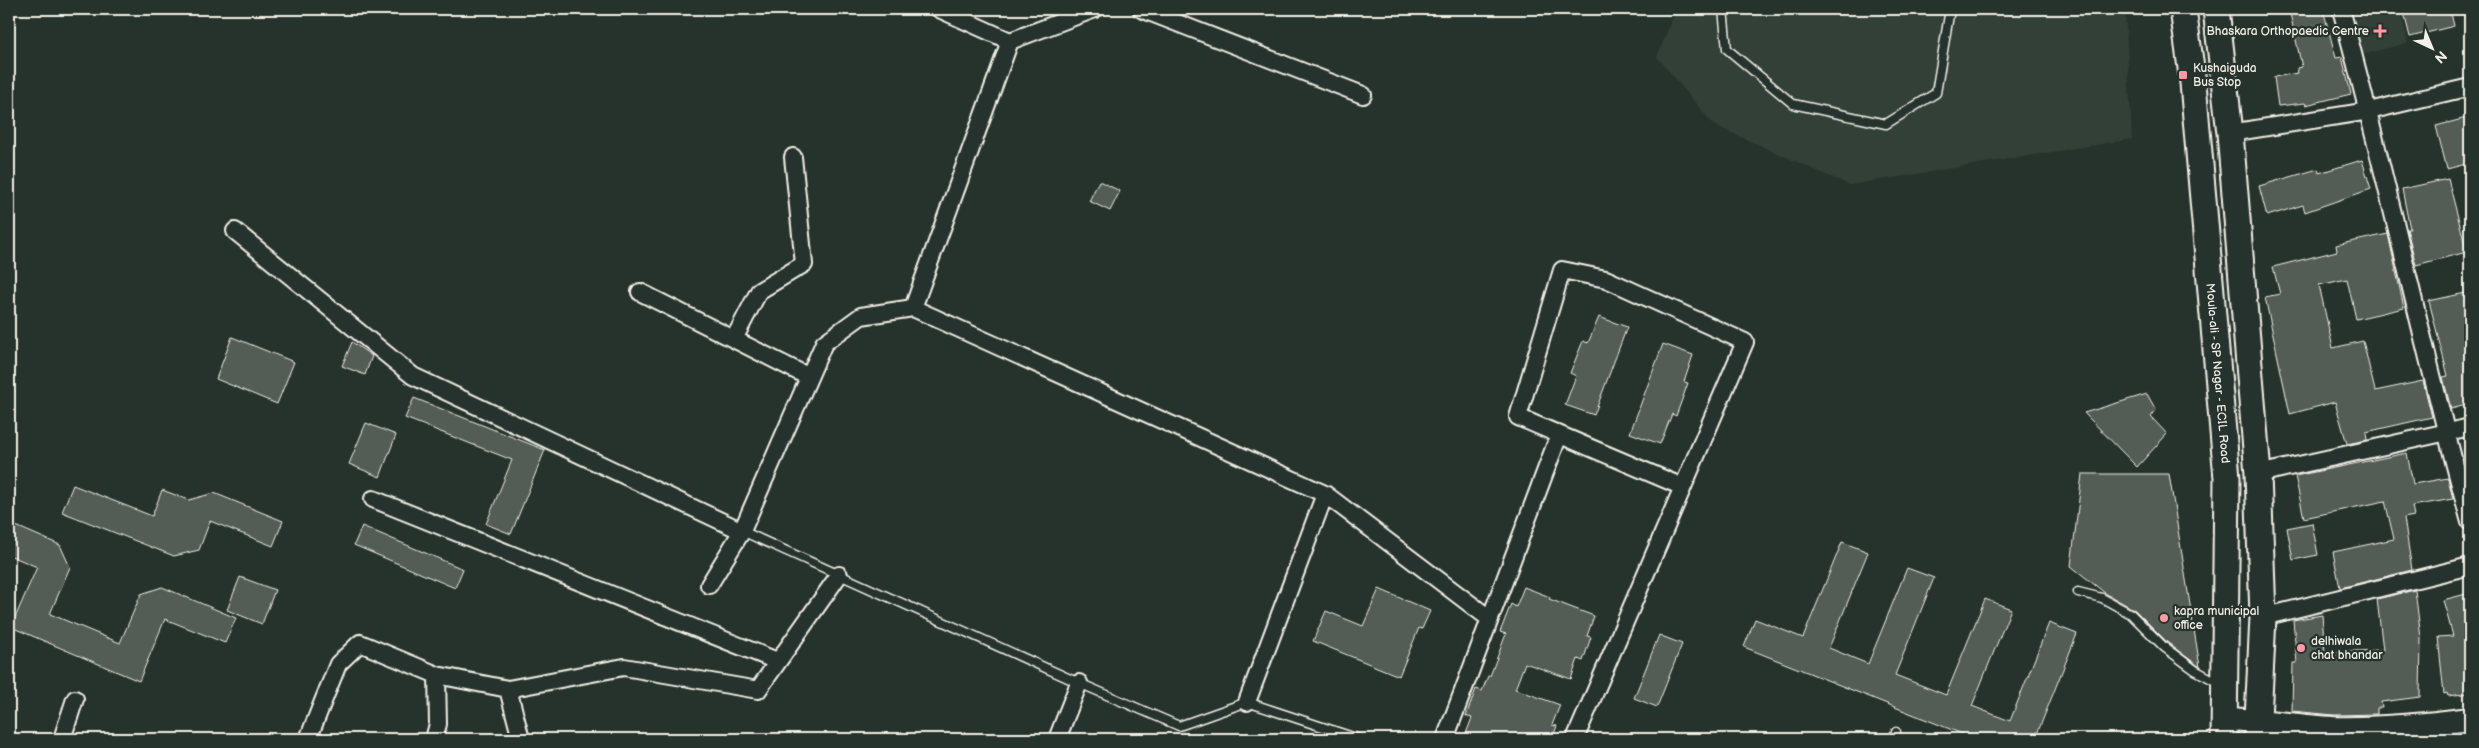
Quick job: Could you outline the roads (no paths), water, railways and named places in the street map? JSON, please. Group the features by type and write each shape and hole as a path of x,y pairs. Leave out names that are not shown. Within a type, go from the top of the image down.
{"main road":[{"name":"Moula-ali - SP Nagar - ECIL Road","path":"2183,9 2193,83 2227,478 2225,729"},
{"path":"2216,9 2230,133 2258,474 2263,617 2258,729"}],"street":[{"path":"939,9 1010,41 1095,9"},
{"path":"1141,9 1363,95"},
{"path":"2341,9 2369,111 2446,434 2470,522"},
{"path":"913,308 1010,41"},
{"path":"2230,133 2369,111 2470,87"},
{"path":"734,339 759,291 804,264 793,157"},
{"path":"235,231 413,376 742,531"},
{"path":"1576,739 1745,342 1606,279 1562,270 1518,418 1683,487"},
{"path":"640,292 809,377"},
{"path":"709,585 742,531 824,343 861,316 913,308 1325,494 1490,619"},
{"path":"2258,474 2470,428"},
{"path":"1445,739 1559,434"},
{"path":"1247,702 1325,494"},
{"path":"373,499 776,660"},
{"path":"2263,617 2470,566"},
{"path":"308,739 338,664 360,643 437,675 508,689 624,667 758,690 776,660 839,575"},
{"path":"434,739 438,724 437,675"},
{"path":"1057,739 1079,683"},
{"path":"508,689 521,739"},
{"path":"62,739 75,698"},
{"path":"2225,729 2332,728 2432,732 2470,719"}],"lane":[{"path":"1723,9 1727,49 1793,104 1886,124 1936,93 1950,9"},
{"path":"742,531 1179,726 1247,702 1359,739"},
{"path":"2078,592 2102,598 2131,614 2164,647 2195,670 2226,687"}],"place":[{"name":"Bhaskara Orthopaedic Centre","path":"2380,31"},
{"name":"Kushaiguda Bus Stop","path":"2183,75"},
{"name":"kapra municipal office","path":"2164,618"},
{"name":"delhiwala chat bhandar","path":"2301,648"}]}
